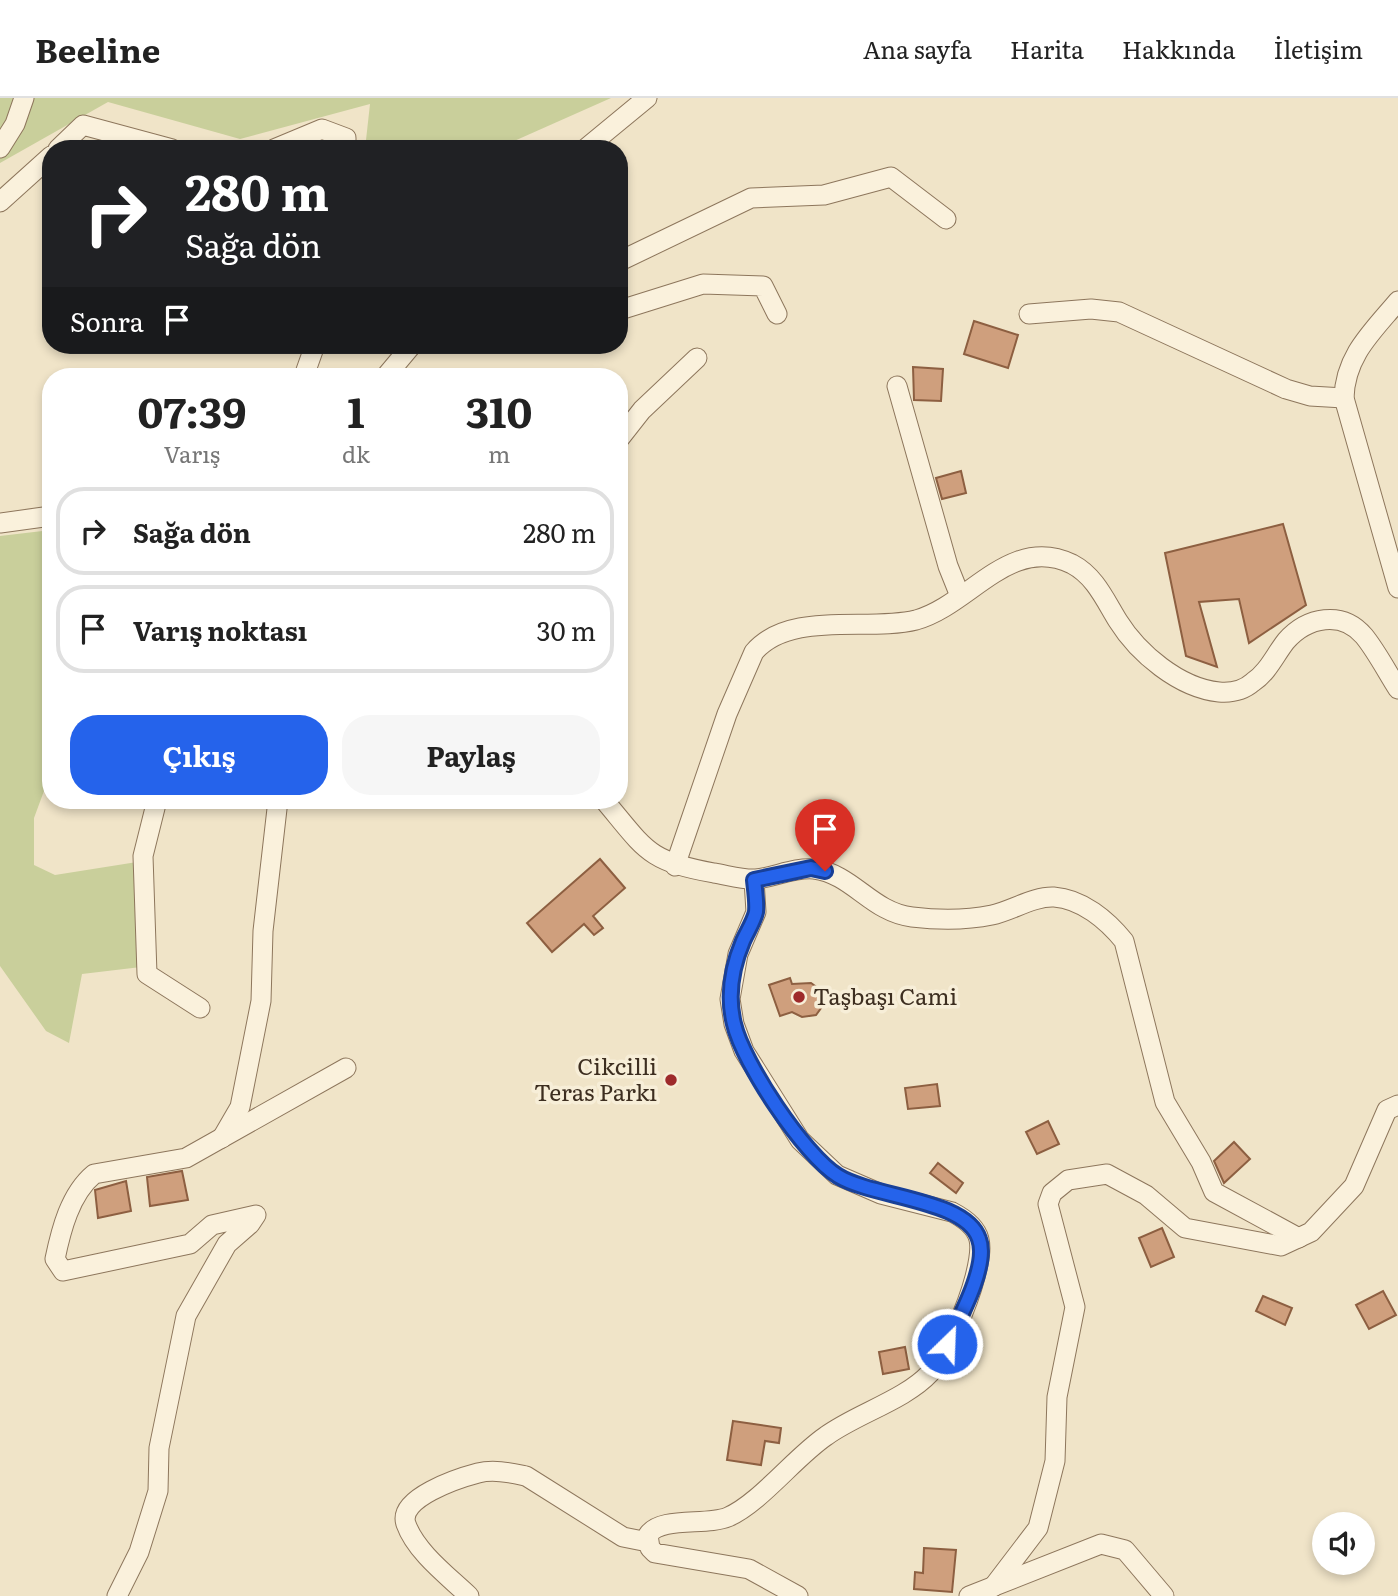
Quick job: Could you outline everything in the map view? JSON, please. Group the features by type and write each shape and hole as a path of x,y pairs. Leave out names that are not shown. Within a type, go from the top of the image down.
{"street":[{"path":"0,148 15,124 24,98"},
{"path":"596,140 647,98"},
{"path":"67,140 83,125 139,140"},
{"path":"296,140 322,129 346,140"},
{"path":"0,202 42,164"},
{"path":"628,257 751,198 824,195 891,177 946,219"},
{"path":"628,308 704,284 763,286 777,314"},
{"path":"1398,301 1355,352 1348,366 1344,398 1398,588"},
{"path":"1029,314 1091,309 1119,312 1286,389 1310,396 1344,398"},
{"path":"393,368 404,354"},
{"path":"628,428 642,410 697,358"},
{"path":"897,386 948,566 960,596"},
{"path":"0,523 42,517"},
{"path":"676,866 727,714 754,652 761,644 779,633 852,622 912,621 929,615 1015,561 1036,556 1056,559 1087,575 1135,644 1152,660 1170,673 1215,692 1239,690 1252,684 1300,629 1327,618 1345,621 1364,636 1398,689"},
{"path":"155,809 143,856 147,974 200,1009"},
{"path":"221,1139 240,1107 261,1000 264,918 277,809"},
{"path":"611,809 643,847 659,859 676,866 754,880 811,868 825,871 850,884 888,913 913,917 991,915 1053,897 1091,909 1112,926 1124,941 1140,995 1165,1102 1201,1162 1214,1192 1299,1238"},
{"path":"648,1542 652,1529 659,1525 713,1521 744,1508 826,1435 918,1384 930,1373 944,1351 972,1290 982,1247 978,1235 964,1218 952,1212 859,1187 817,1160 800,1140 744,1051 734,1024 730,999 738,954 756,912 754,880"},
{"path":"117,1596 139,1552 158,1491 159,1448 187,1316 228,1244 250,1224 256,1214 212,1225 190,1244 63,1271 55,1259 62,1228 83,1183 94,1174 186,1158 346,1068"},
{"path":"993,1587 1038,1528 1055,1461 1057,1397 1075,1307 1048,1204 1052,1193 1068,1180 1107,1174 1146,1195 1185,1228 1281,1246 1311,1232 1354,1186 1387,1110 1398,1105"},
{"path":"469,1596 420,1547 405,1523 404,1515 407,1508 419,1497 478,1473 510,1472 526,1476 623,1537 648,1542 655,1553 750,1569 798,1596"},
{"path":"969,1596 1101,1544 1125,1550 1164,1596"}],"green space":[{"path":"0,98 611,98 516,140 366,140 370,104 240,139 108,102 0,163"},
{"path":"42,531 42,796 34,818 34,865 55,875 137,862 141,967 82,974 69,1043 46,1031 0,966 0,536"}],"building":[{"path":"974,321 1018,335 1008,368 964,354"},
{"path":"913,367 943,369 941,401 914,400"},
{"path":"961,471 966,493 942,499 936,478"},
{"path":"1283,524 1306,605 1249,643 1239,599 1199,602 1217,667 1186,656 1165,553"},
{"path":"600,859 625,888 593,916 603,928 594,935 584,924 552,952 527,923"},
{"name":"Taşbaşı Cami","path":"790,978 792,984 811,983 822,991 824,1004 816,1015 802,1017 792,1012 780,1016 769,985"},
{"path":"937,1084 940,1106 908,1109 905,1088"},
{"path":"1048,1121 1059,1144 1037,1154 1026,1132"},
{"path":"1234,1142 1250,1159 1224,1183 1214,1161"},
{"path":"938,1163 963,1183 956,1193 930,1173"},
{"path":"182,1171 188,1200 150,1206 147,1177"},
{"path":"126,1181 131,1211 98,1218 95,1190"},
{"path":"1162,1228 1174,1257 1151,1267 1139,1238"},
{"path":"1383,1291 1396,1315 1369,1329 1356,1305"},
{"path":"1263,1296 1292,1308 1285,1325 1256,1311"},
{"path":"905,1347 909,1369 883,1374 879,1352"},
{"path":"733,1421 781,1428 779,1443 765,1441 761,1465 727,1460"},
{"path":"924,1548 956,1550 952,1592 914,1589 915,1572 923,1573"}],"place":[{"name":"Taşbaşı Cami","path":"799,997"},
{"name":"Cikcilli Teras Parkı","path":"671,1080"}],"route":[{"path":"825,871 811,868 754,880 756,912 738,954 732,976 730,999 734,1024 744,1051 800,1140 817,1160 859,1187 952,1212 972,1225 982,1247 972,1290 947,1344"}]}
